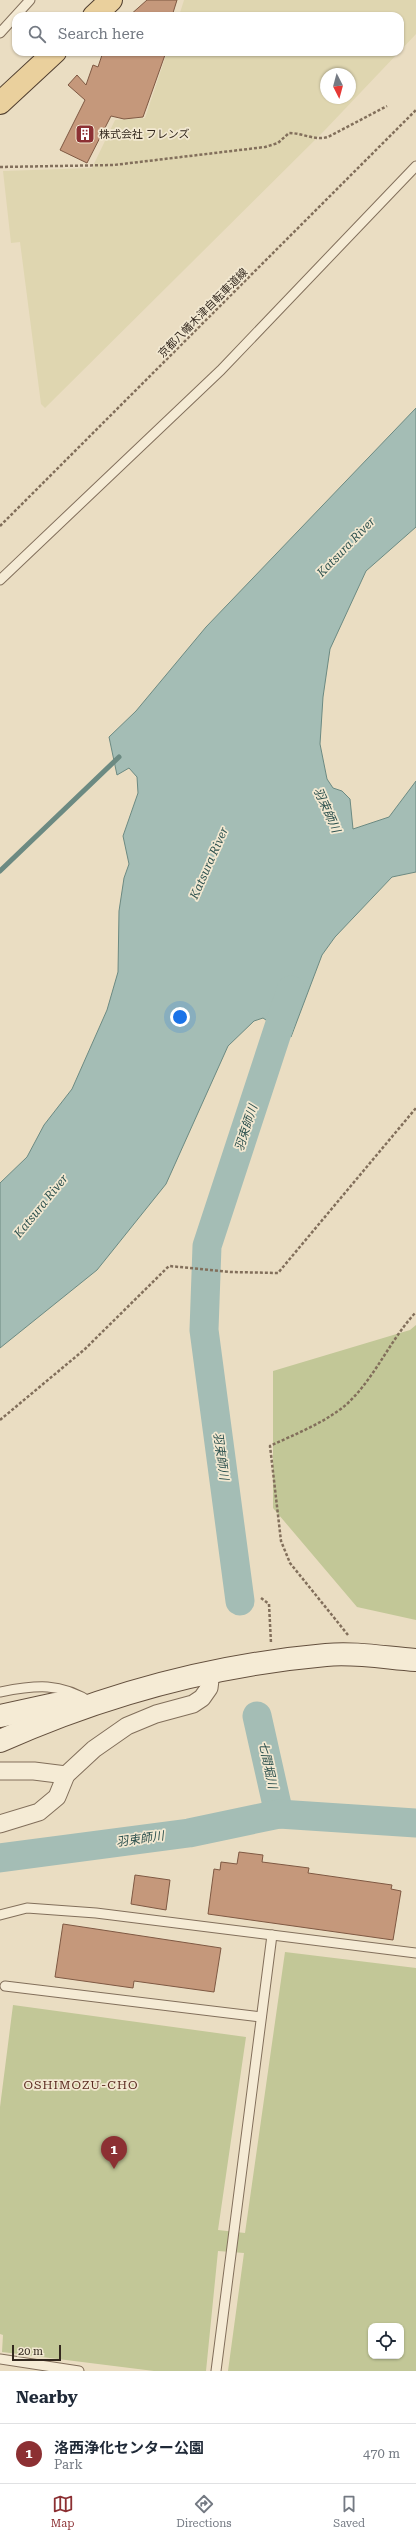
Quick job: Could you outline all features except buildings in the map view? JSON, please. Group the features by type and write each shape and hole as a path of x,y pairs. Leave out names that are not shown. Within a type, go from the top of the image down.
{"main road":[{"path":"98,12 111,0"},
{"path":"0,103 51,56"}],"street":[{"path":"0,1741 92,1703 211,1672 327,1654 416,1660"},
{"path":"0,1824 39,1812 57,1797 66,1775 94,1749 128,1726 156,1714 193,1704 202,1698 209,1688 211,1672"},
{"path":"0,1716 55,1704 92,1703"},
{"path":"0,1771 34,1770 66,1775"}],"lane":[{"path":"19,12 30,0"},
{"path":"0,33 12,20"},
{"path":"0,580 221,370 416,166"},
{"path":"0,1692 34,1685 74,1692 92,1703"},
{"path":"0,1915 27,1908 88,1912 416,1953"},
{"path":"216,2371 272,1935"},
{"path":"5,1986 261,2016"},
{"path":"0,2359 79,2371"}],"path":[{"path":"0,167 114,165 265,147 278,143 289,133 303,133 319,140 328,137 387,106"},
{"name":"京都八幡木津自転車道線","path":"0,526 416,110"},
{"path":"0,1420 85,1350 169,1266 231,1272 278,1273 416,1108"},
{"path":"366,1656 290,1563 281,1542 270,1446 316,1423 347,1404 375,1371 398,1331 416,1312"},
{"path":"261,1598 270,1604 270,1636"}],"shaded area":[{"path":"184,0 416,0 416,34 404,47 404,12 180,12"},
{"path":"166,56 395,56 356,97 356,68 320,68 320,104 350,104 45,408 41,404 20,242 11,243 3,171 92,168 115,120 145,118"}],"green space":[{"path":"416,1325 416,1620 357,1607 273,1508 273,1371 410,1330"},
{"path":"285,1952 416,1968 416,2371 228,2371 244,2253 218,2251 206,2371 154,2371 2,2352 3,2335 0,2334 0,2107 13,2005 246,2037 218,2230 245,2233"}],"water":[{"name":"Katsura River","path":"416,408 416,527 366,571 330,649 323,697 320,744 327,779 333,788 342,791 350,799 353,829 389,817 416,781 416,872 392,877 335,937 322,955 291,1037 263,1018 254,1021 228,1046 166,1184 97,1270 0,1348 0,1183 27,1157 44,1125 72,1089 107,1010 118,972 119,911 124,878 129,864 123,836 138,793 137,777 129,768 117,775 109,737 136,711 206,627"}],"waterway":[{"path":"0,871 119,757"},
{"name":"羽束師川","path":"240,1601 204,1330 207,1246 291,990"},
{"name":"七間堀川","path":"257,1716 279,1814"},
{"name":"羽束師川","path":"0,1858 189,1833 279,1814 416,1823"}],"place":[{"name":"株式会社 フレンズ","path":"85,134"},
{"name":"洛西浄化センター公園","path":"114,2169"}],"district":[{"name":"OSHIMOZU-CHO","path":"81,2085"}]}
